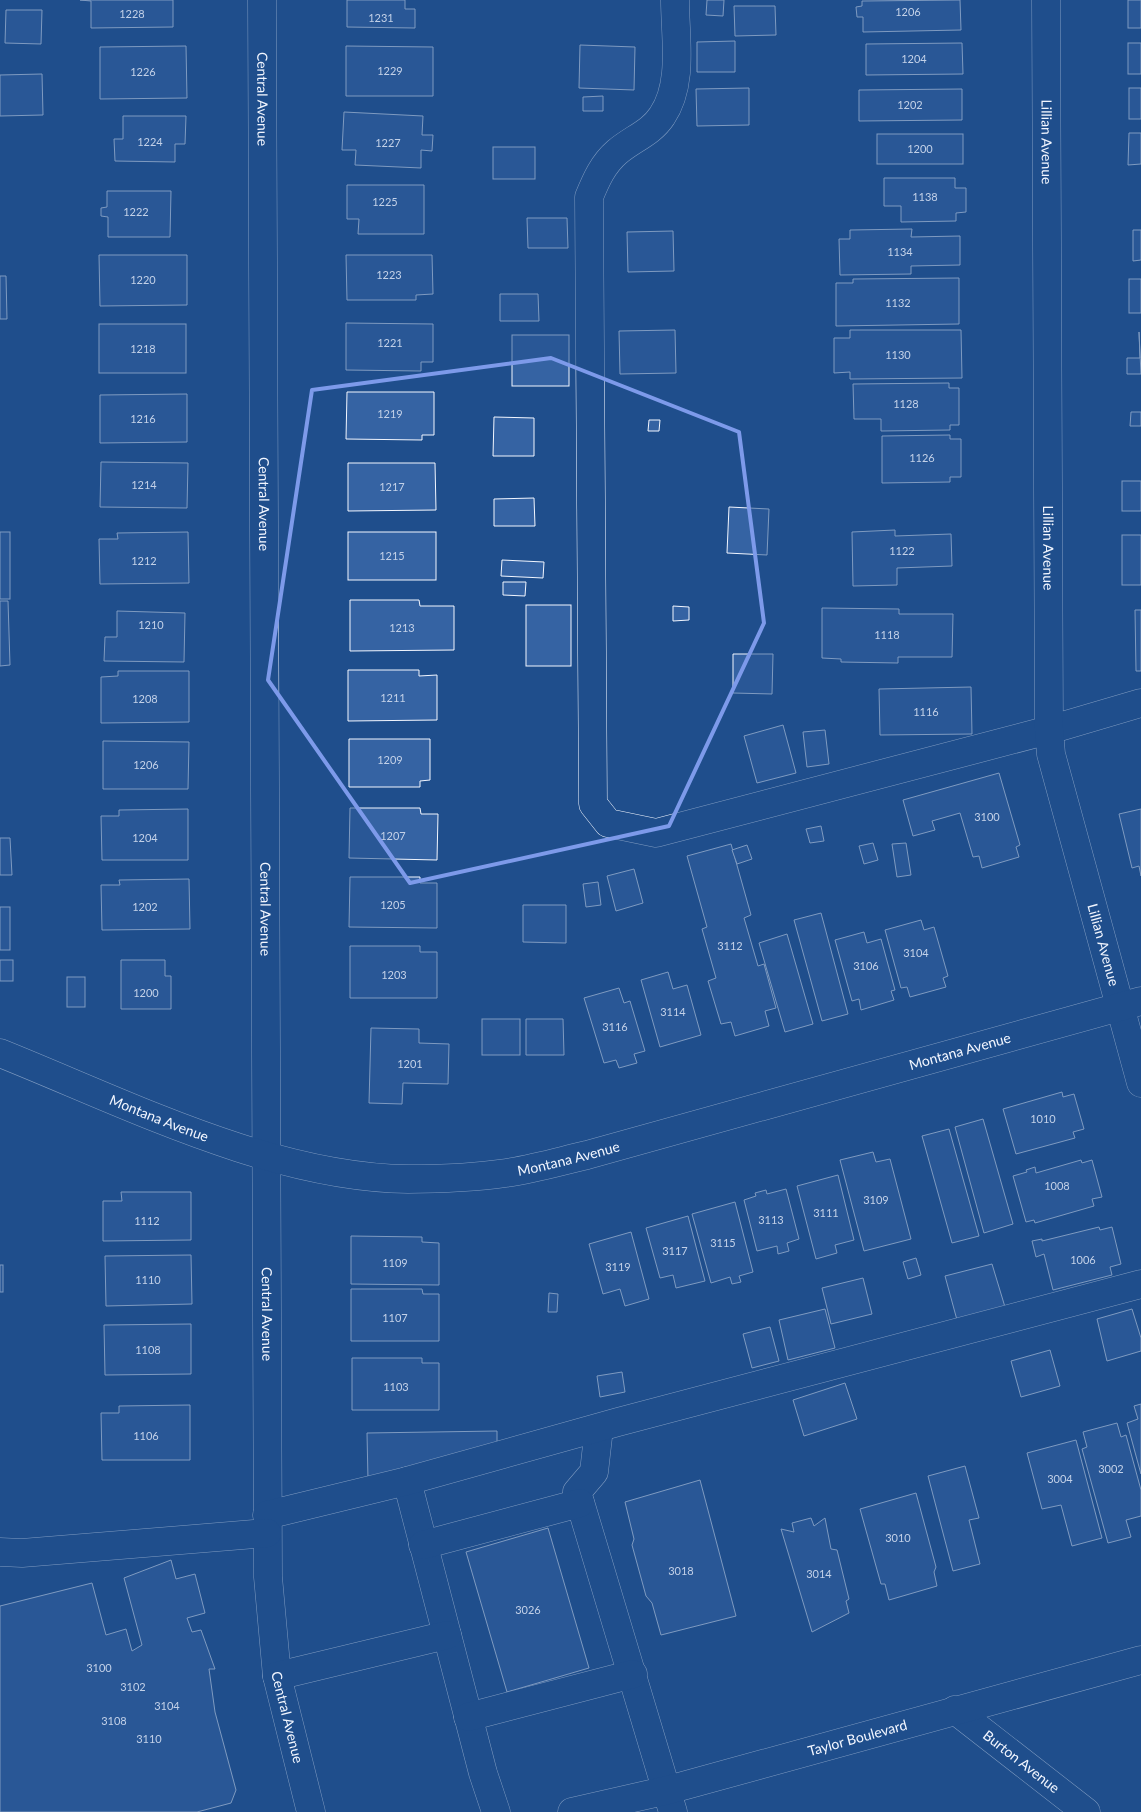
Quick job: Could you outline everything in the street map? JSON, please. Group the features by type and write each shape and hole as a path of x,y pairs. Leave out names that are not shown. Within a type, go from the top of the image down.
{"street":[{"name":"Central Avenue","path":"262,0 268,1577 277,1676 311,1812"},
{"path":"675,0 675,84 670,102 662,118 648,132 618,151 604,166 589,197 592,804 608,823 656,833 1049,730 1141,703"},
{"name":"Lillian Avenue","path":"1046,0 1049,730 1051,754 1131,1004 1141,1083"},
{"name":"Montana Avenue","path":"0,1052 202,1135 267,1156 325,1171 408,1179 506,1173 587,1154 1131,1004"},
{"path":"0,1552 22,1553 267,1524 407,1481 600,1428 1141,1284"},
{"path":"600,1428 594,1472 577,1492 670,1801"},
{"path":"407,1481 483,1773 496,1812"},
{"path":"423,1545 580,1503"},
{"path":"277,1676 448,1635"},
{"name":"Taylor Boulevard","path":"572,1812 670,1801 956,1710 1141,1660"},
{"path":"468,1717 632,1674"},
{"name":"Burton Avenue","path":"956,1710 1086,1812"}],"highlighted area":[{"path":"551,358 739,432 764,623 669,826 410,883 268,680 312,390"}],"building":[{"path":"80,0 173,0 173,27 91,28 91,1"},
{"path":"347,0 405,0 405,9 415,9 415,28 347,27"},
{"path":"707,0 724,0 723,16 706,15"},
{"path":"960,0 961,30 863,32 863,17 857,17 856,7 862,6 862,1"},
{"path":"1128,0 1141,0 1141,28 1128,28"},
{"path":"734,6 775,6 776,35 735,36"},
{"path":"6,10 42,10 41,44 5,43"},
{"path":"735,41 735,72 697,72 697,42"},
{"path":"962,43 963,74 866,75 866,44"},
{"path":"1128,43 1141,43 1141,74 1128,74"},
{"path":"580,45 635,47 634,90 579,88"},
{"path":"186,46 187,98 100,99 100,47"},
{"path":"346,46 433,47 433,96 346,96"},
{"path":"42,74 43,115 0,116 0,75"},
{"path":"749,88 749,125 697,126 696,89"},
{"path":"1129,88 1141,88 1141,119 1129,119"},
{"path":"962,89 962,120 859,121 859,90"},
{"path":"603,96 603,111 583,111 583,97"},
{"path":"344,112 423,116 422,135 433,135 432,151 421,150 421,168 355,165 356,150 342,150"},
{"path":"123,116 186,116 185,144 175,144 175,162 115,161 114,139 123,139"},
{"path":"1129,133 1141,133 1141,164 1128,165"},
{"path":"877,134 963,134 963,164 877,164"},
{"path":"493,147 535,147 535,179 493,179"},
{"path":"884,178 955,178 955,188 966,188 966,212 956,213 956,221 901,222 901,206 884,206"},
{"path":"347,185 424,185 424,234 358,234 359,219 347,219"},
{"path":"107,191 171,191 170,237 108,237 108,217 101,216 101,208 107,207"},
{"path":"527,218 567,218 568,248 528,248"},
{"path":"912,229 911,237 960,236 960,265 911,266 911,274 840,275 839,239 850,239 850,230"},
{"path":"1133,230 1141,230 1141,260 1133,261"},
{"path":"673,231 674,271 628,272 627,232"},
{"path":"99,255 187,255 187,305 100,306"},
{"path":"346,255 432,255 433,294 416,295 416,300 347,300"},
{"path":"0,276 6,276 7,319 0,319"},
{"path":"959,278 959,324 836,326 836,283 853,283 853,279"},
{"path":"1129,279 1141,279 1141,313 1129,313"},
{"path":"500,294 538,294 539,321 500,321"},
{"path":"346,323 433,324 433,362 421,362 421,371 346,370"},
{"path":"99,324 186,324 186,373 99,373"},
{"path":"675,330 676,373 620,374 619,331"},
{"path":"850,330 961,330 962,378 850,379 850,372 834,373 834,338 850,338"},
{"path":"1139,332 1141,374 1127,374 1127,358 1140,358"},
{"path":"512,335 569,335 569,386 512,386"},
{"path":"949,383 949,388 959,388 959,425 950,425 950,430 881,431 881,419 854,419 853,384"},
{"path":"347,392 434,392 434,435 422,435 422,440 346,439"},
{"path":"187,394 187,442 100,443 100,395"},
{"path":"1131,412 1141,412 1141,426 1130,426"},
{"path":"494,417 534,418 534,456 493,456"},
{"path":"649,420 660,420 659,431 648,431"},
{"path":"950,435 950,439 961,439 961,477 950,477 950,482 882,483 882,436"},
{"path":"101,462 188,463 187,508 100,507"},
{"path":"348,463 435,463 436,510 348,511"},
{"path":"1122,481 1141,481 1141,511 1122,511"},
{"path":"534,498 535,526 494,526 494,499"},
{"path":"729,507 769,509 767,555 727,553"},
{"path":"895,530 895,536 951,534 952,566 897,568 897,585 853,586 852,532"},
{"path":"0,532 10,532 10,599 0,599"},
{"path":"188,532 189,583 100,584 99,539 118,539 117,533"},
{"path":"348,532 436,532 436,580 348,580"},
{"path":"1122,535 1141,535 1141,585 1122,585"},
{"path":"502,560 544,562 543,578 501,576"},
{"path":"503,582 526,582 525,596 503,595"},
{"path":"350,600 419,600 420,606 454,606 454,650 350,651"},
{"path":"0,601 8,601 10,665 0,666"},
{"path":"526,605 571,605 571,666 526,666"},
{"path":"673,606 689,607 689,620 673,621"},
{"path":"822,608 899,609 899,614 953,614 952,657 898,657 898,663 841,662 841,659 822,658"},
{"path":"1135,610 1141,610 1141,671 1136,671"},
{"path":"117,611 185,613 184,662 104,661 105,637 117,637"},
{"path":"733,654 773,654 772,694 733,693"},
{"path":"348,670 419,670 419,676 437,675 437,720 348,721"},
{"path":"118,671 189,671 189,722 101,723 101,677 118,676"},
{"path":"971,687 972,734 880,735 879,689"},
{"path":"783,725 796,773 757,783 744,736"},
{"path":"825,730 829,764 807,767 803,732"},
{"path":"349,739 430,739 430,780 420,781 420,787 349,787"},
{"path":"103,741 189,742 188,789 103,789"},
{"path":"999,773 1020,845 1016,847 1019,857 982,868 979,856 973,857 960,813 932,821 935,830 913,836 903,800"},
{"path":"350,808 420,808 421,814 438,814 437,860 349,858"},
{"path":"188,809 188,860 102,860 101,816 119,816 119,810"},
{"path":"1141,809 1141,876 1139,866 1132,868 1119,814"},
{"path":"821,826 824,841 810,843 806,829"},
{"path":"0,838 10,838 12,875 0,875"},
{"path":"873,843 878,860 864,864 859,846"},
{"path":"906,843 911,875 897,877 892,844"},
{"path":"731,844 751,915 744,918 758,966 764,964 776,1008 765,1011 769,1026 735,1036 731,1022 721,1024 708,981 716,978 702,929 707,927 687,856"},
{"path":"747,845 752,859 737,864 732,850"},
{"path":"634,869 643,903 616,911 607,876"},
{"path":"350,877 420,877 420,883 437,883 437,928 349,927"},
{"path":"189,879 190,929 102,930 101,885 120,885 119,880"},
{"path":"598,882 601,905 586,907 583,884"},
{"path":"523,905 566,905 566,943 523,942"},
{"path":"0,907 10,907 10,950 0,950"},
{"path":"821,913 848,1014 822,1021 794,920"},
{"path":"921,920 924,930 934,927 948,976 943,978 946,987 910,997 907,987 901,988 885,930"},
{"path":"864,932 867,943 881,939 895,990 891,991 894,1000 861,1010 859,999 852,1001 835,940"},
{"path":"787,934 813,1024 785,1032 759,943"},
{"path":"350,946 420,946 420,952 437,952 437,998 350,998"},
{"path":"0,960 13,960 13,981 0,981"},
{"path":"121,960 165,960 165,976 171,976 171,1009 121,1009"},
{"path":"668,972 673,989 687,985 701,1035 660,1047 641,980"},
{"path":"67,977 85,977 85,1007 67,1007"},
{"path":"619,988 624,1003 630,1001 645,1051 634,1054 637,1063 619,1068 616,1060 604,1063 584,998"},
{"path":"482,1019 520,1019 520,1055 482,1055"},
{"path":"526,1019 563,1019 564,1055 526,1055"},
{"path":"371,1028 419,1029 419,1043 449,1044 448,1084 403,1083 402,1104 369,1103"},
{"path":"1062,1092 1063,1097 1074,1094 1084,1129 1073,1132 1075,1138 1016,1154 1003,1109"},
{"path":"983,1119 1013,1224 984,1233 955,1127"},
{"path":"949,1129 979,1236 952,1243 922,1136"},
{"path":"873,1152 876,1162 890,1159 911,1239 864,1251 840,1160"},
{"path":"1081,1160 1082,1163 1092,1160 1102,1197 1092,1199 1094,1206 1035,1223 1034,1220 1026,1222 1013,1176 1027,1172 1026,1170 1035,1167 1036,1173"},
{"path":"838,1175 854,1240 835,1245 837,1253 816,1259 797,1186"},
{"path":"786,1189 799,1239 787,1243 789,1251 778,1254 777,1246 757,1251 744,1200 756,1196 755,1193 766,1190 767,1194"},
{"path":"121,1192 191,1192 191,1240 103,1241 103,1201 122,1201"},
{"path":"735,1202 753,1272 739,1276 741,1282 732,1284 730,1277 711,1283 692,1214"},
{"path":"688,1216 705,1281 676,1288 673,1275 660,1278 646,1228"},
{"path":"1099,1227 1100,1230 1112,1227 1121,1264 1110,1267 1112,1275 1053,1290 1044,1254 1036,1257 1032,1241 1042,1239 1042,1241"},
{"path":"631,1232 649,1299 625,1306 620,1289 603,1294 589,1244"},
{"path":"351,1236 422,1237 422,1242 439,1243 439,1285 351,1284"},
{"path":"191,1255 192,1304 106,1306 105,1256"},
{"path":"916,1258 921,1275 908,1279 903,1262"},
{"path":"992,1264 1005,1307 957,1320 945,1276"},
{"path":"0,1265 3,1265 3,1292 0,1292"},
{"path":"863,1278 872,1314 831,1324 822,1288"},
{"path":"351,1289 422,1289 423,1294 439,1294 439,1341 351,1341"},
{"path":"549,1293 558,1294 557,1312 548,1312"},
{"path":"825,1309 835,1348 788,1360 779,1320"},
{"path":"1132,1309 1141,1338 1141,1351 1107,1361 1097,1319"},
{"path":"191,1324 191,1374 105,1375 104,1325"},
{"path":"770,1327 779,1361 752,1368 743,1334"},
{"path":"1050,1350 1060,1386 1021,1397 1011,1361"},
{"path":"352,1358 422,1358 422,1363 439,1363 439,1410 352,1410"},
{"path":"622,1372 625,1392 600,1397 597,1376"},
{"path":"845,1383 857,1419 804,1436 793,1400"},
{"path":"1141,1404 1141,1474 1127,1423 1138,1419 1134,1406"},
{"path":"190,1405 190,1460 102,1460 101,1413 119,1413 119,1406"},
{"path":"1117,1423 1121,1437 1126,1435 1141,1490 1141,1516 1126,1520 1131,1537 1108,1543 1082,1449 1087,1447 1083,1432"},
{"path":"497,1431 497,1448 368,1480 367,1433"},
{"path":"1076,1440 1102,1538 1072,1546 1061,1505 1042,1509 1027,1453"},
{"path":"965,1466 979,1518 969,1520 980,1564 953,1571 928,1476"},
{"path":"700,1480 736,1616 661,1635 652,1603 646,1596 632,1545 634,1539 625,1502"},
{"path":"916,1493 936,1567 934,1572 937,1586 889,1600 885,1584 881,1584 860,1509"},
{"path":"811,1518 814,1526 825,1518 831,1549 837,1550 849,1599 846,1601 849,1613 812,1632 781,1529 794,1532 792,1523"},
{"path":"548,1528 589,1668 507,1692 466,1552"},
{"path":"171,1560 176,1579 195,1574 205,1613 187,1618 192,1632 201,1630 215,1669 209,1669 215,1712 236,1790 231,1803 197,1812 0,1812 0,1606 92,1583 106,1635 126,1629 132,1651 142,1645 124,1578"}]}
